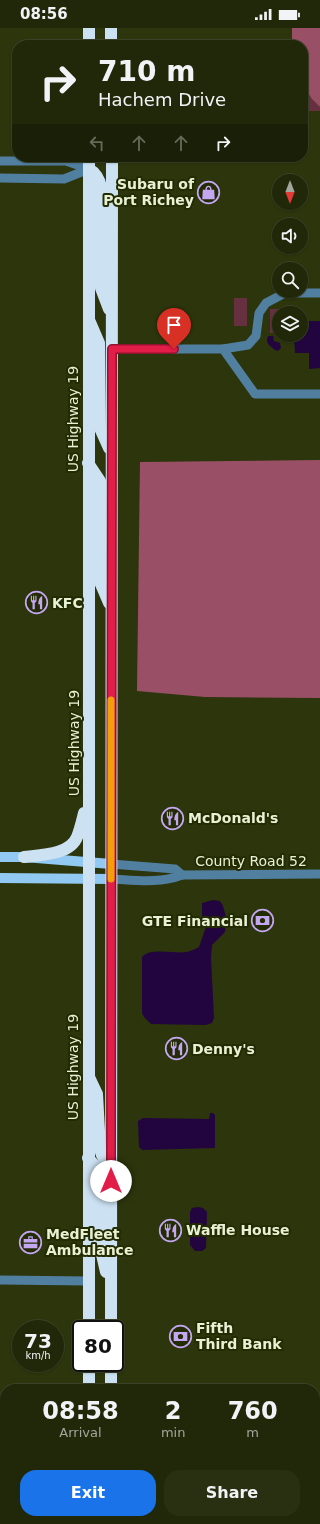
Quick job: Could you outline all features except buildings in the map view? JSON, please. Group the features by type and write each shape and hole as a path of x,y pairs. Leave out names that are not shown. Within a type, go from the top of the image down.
{"highway":[{"path":"89,28 89,40"},
{"path":"111,1320 110,879 112,162"},
{"path":"89,163 99,179 101,187 101,288 112,316"},
{"name":"US Highway 19","path":"89,163 89,1320"},
{"path":"88,317 99,343 100,428 111,451"},
{"path":"88,463 100,481 100,582 111,606"},
{"path":"24,857 56,853 70,846 77,839 88,799"},
{"path":"88,1074 97,1094 100,1149 107,1163 111,1167"},
{"path":"88,1158 96,1167 100,1176 100,1246 111,1297"},
{"path":"89,1372 89,1384"},
{"path":"111,1372 111,1384"}],"main road":[{"path":"0,857 24,857 111,864"},
{"path":"0,878 110,879"}],"street":[{"path":"0,161 12,161"},
{"path":"78,162 89,163"},
{"path":"0,178 64,179 89,163"},
{"path":"112,349 223,349 248,345 256,336 259,313 266,303 284,293 320,293"},
{"path":"223,349 255,394 320,394"},
{"name":"County Road 52","path":"111,864 175,869 182,875"},
{"name":"County Road 52","path":"110,879 148,881 171,879 182,875 320,874"},
{"path":"0,1280 88,1281"}],"shaded area":[{"path":"292,28 320,28 320,107 308,93 308,40 292,40"},
{"path":"308,93 320,107 320,111 308,111"},
{"path":"234,298 247,298 247,326 234,326"},
{"path":"270,309 272,309 272,333 270,333"},
{"path":"308,321 320,321 320,368 309,369 309,353 295,353 294,342 308,342"},
{"path":"268,336 272,336 272,342 280,343 281,348 278,351 275,350 268,344"},
{"path":"320,460 320,698 205,697 137,691 140,462"},
{"path":"213,900 220,901 226,917 225,932 212,945 211,957 214,1018 212,1023 206,1025 151,1024 142,1013 142,957 151,952 187,952 199,947 206,927 202,919 202,903"},
{"path":"210,1113 215,1115 215,1148 142,1150 139,1147 138,1121 143,1118 209,1119"},
{"path":"192,1208 203,1208 207,1212 206,1248 202,1251 195,1251 190,1245 190,1212"}],"slow traffic":[{"path":"111,700 111,879"}],"place":[{"name":"Subaru of Port Richey","path":"209,192"},
{"name":"KFC","path":"37,603"},
{"name":"McDonald's","path":"172,818"},
{"name":"GTE Financial","path":"263,921"},
{"name":"Denny's","path":"176,1049"},
{"name":"Waffle House","path":"170,1230"},
{"name":"MedFleet Ambulance","path":"31,1242"},
{"name":"Fifth Third Bank","path":"180,1336"}],"route":[{"path":"111,1181 110,879 112,349 174,349"}]}
